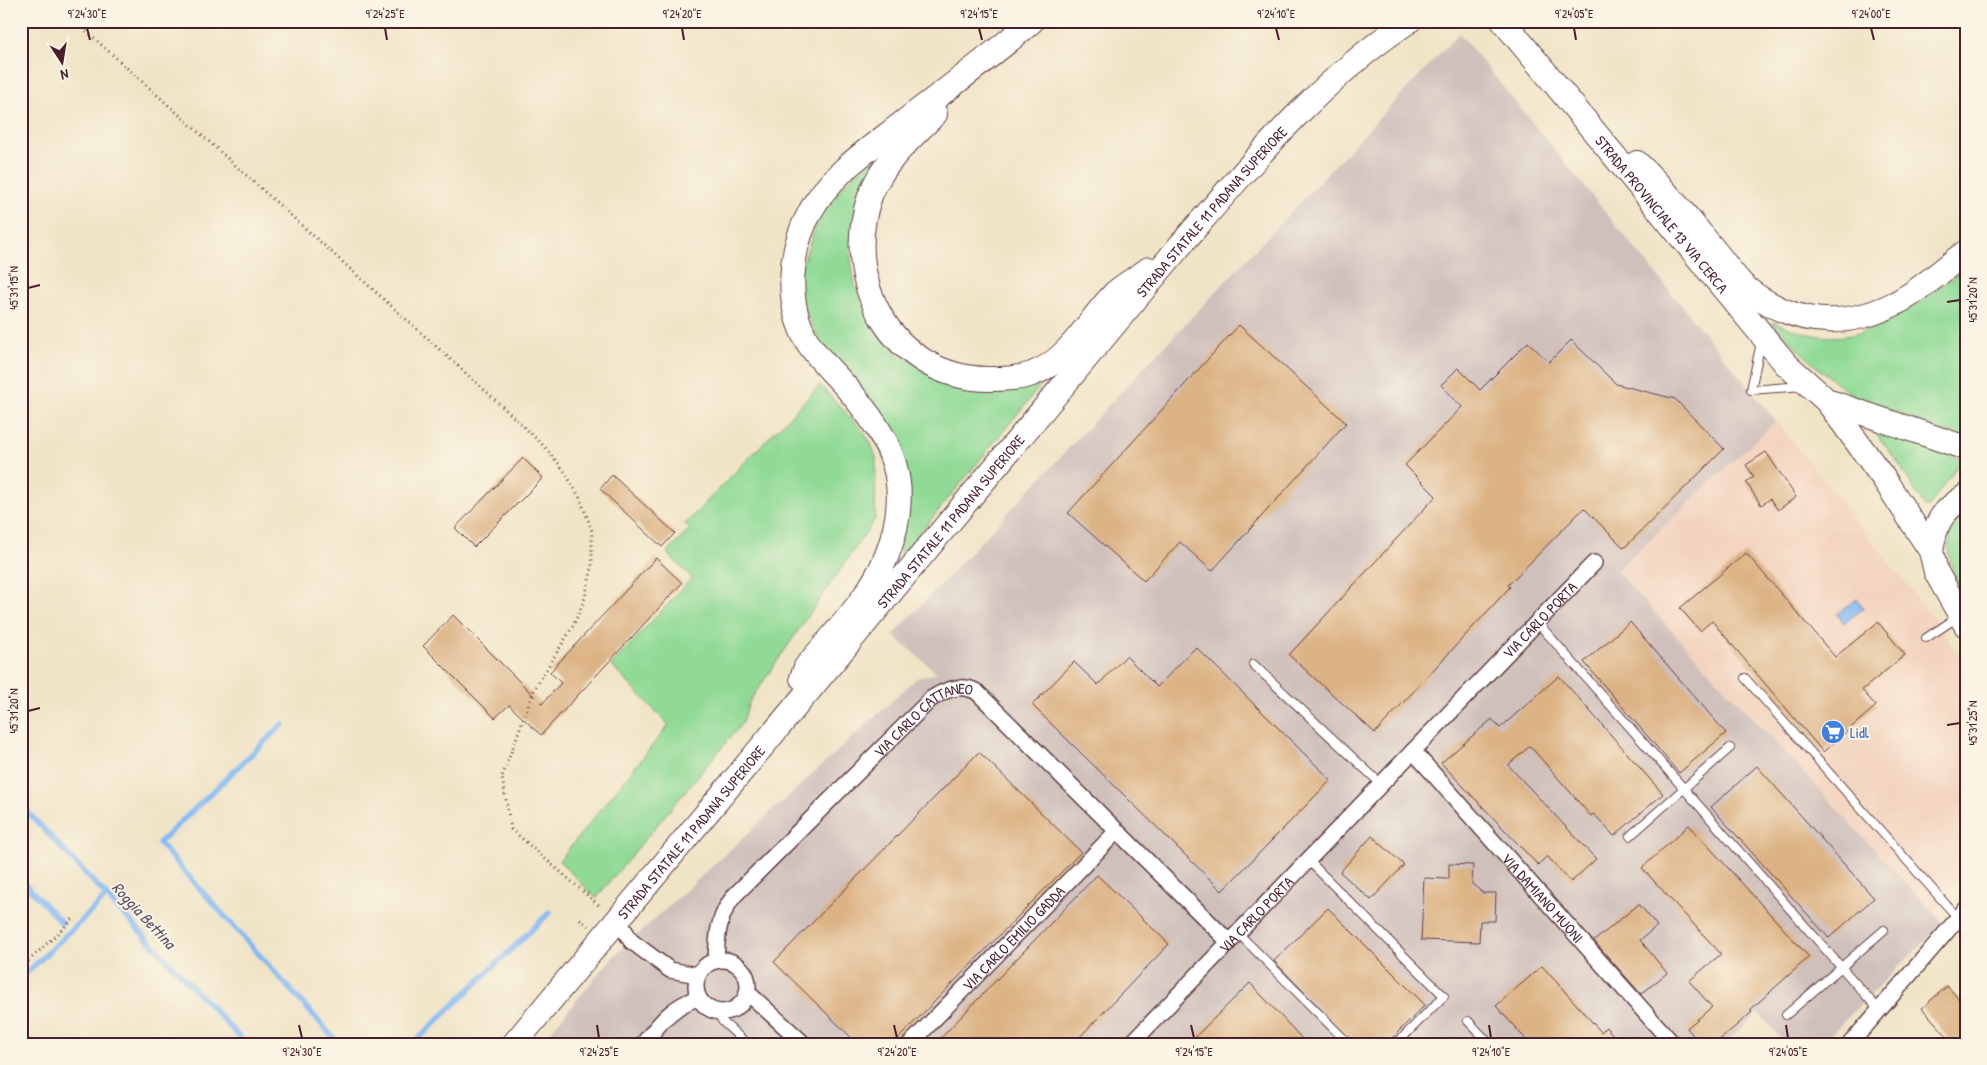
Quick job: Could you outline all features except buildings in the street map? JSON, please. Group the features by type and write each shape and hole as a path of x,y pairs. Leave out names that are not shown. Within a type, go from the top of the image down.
{"main road":[{"path":"784,720 806,667 876,579 894,534 899,498 893,460 875,422 815,352 803,331 793,289 793,262 798,241 810,211 835,179 865,152 1008,42 1032,21"},
{"name":"STRADA PROVINCIALE 13 VIA CERCA","path":"1502,21 1786,364 1827,401 1884,479 1931,551 1936,572 1962,620"},
{"name":"STRADA STATALE 11 PADANA SUPERIORE","path":"514,1044 1178,248 1295,115 1335,78 1407,22"},
{"path":"1008,42 890,162 870,197 863,231 865,283 877,312 900,344 933,365 965,378 998,379 1031,374 1064,355 1116,293 1178,248"},
{"path":"1550,78 1659,184 1746,288 1785,310 1812,320 1830,322 1862,317 1897,303 1966,252"},
{"name":"STRADA PROVINCIALE 13 VIA CERCA","path":"1827,401 1966,448"},
{"path":"1931,551 1934,532 1940,516 1966,476"},
{"path":"1940,516 1966,496"}],"street":[{"name":"VIA CARLO PORTA","path":"1131,1044 1594,563"},
{"name":"VIA CARLO CATTANEO","path":"716,960 719,922 728,903 931,699 947,690 964,687 977,692 1116,832 1233,937"},
{"name":"VIA DAMIANO MUONI","path":"1413,751 1673,1044"},
{"name":"VIA CARLO EMILIO GADDA","path":"910,1044 1116,832"},
{"path":"1850,1044 1962,913"},
{"path":"618,919 631,940 670,970 698,975"},
{"path":"716,960 724,960 738,966 746,978 747,992 744,1000 732,1010 716,1012 709,1009 698,998 696,982 698,975 709,963 716,960"},
{"path":"747,992 804,1044"},
{"path":"643,1044 678,1005 698,998"}],"lane":[{"path":"1763,336 1751,390 1808,385"},
{"path":"1926,638 1962,620"},
{"path":"1537,622 1683,790 1879,1010"},
{"path":"1252,664 1381,784"},
{"path":"1745,678 1962,913"},
{"path":"1630,836 1730,748"},
{"path":"1308,860 1444,996 1396,1044"},
{"path":"1786,1014 1884,930"},
{"path":"1233,937 1349,1044"},
{"path":"716,1012 723,1022 747,1044"},
{"path":"1468,1020 1490,1044"}],"path":[{"path":"75,21 489,394 541,443 572,483 580,498 592,531 593,549 589,584 573,626 534,690 502,776 511,829 599,906 618,919"},
{"path":"21,968 74,918"}],"shaded area":[{"path":"1459,33 1776,421 1616,571 1943,923 1821,1044 1786,1044 1758,1013 1724,1044 540,1044 611,959 917,678 937,673 893,635"},
{"path":"1776,421 1943,630 1966,665 1966,873 1933,912 1616,571"}],"green space":[{"path":"880,156 854,220 850,254 855,285 873,328 899,356 1042,380 1042,384 902,555 900,552 908,499 824,351 800,300 800,271 820,214 844,185 874,157"},
{"path":"1966,268 1966,441 1853,396 1812,363 1772,322 1820,336 1840,337 1860,333 1898,316"},
{"path":"820,385 864,432 871,444 876,457 875,519 749,702 743,722 596,898 559,861 669,725 611,665 692,578 667,553 690,529 685,524"},
{"path":"1869,425 1962,459 1929,507 1925,507 1897,461"},
{"path":"1966,512 1966,604 1952,568 1949,543 1956,521"}],"water":[{"path":"1857,599 1864,608 1844,623 1837,614"}],"waterway":[{"path":"283,724 159,843 339,1044"},
{"name":"Roggia Bettina","path":"21,805 246,1044"},
{"path":"21,880 62,923"},
{"path":"21,978 107,896"},
{"path":"413,1044 550,912"}],"place":[{"name":"Lidl","path":"1833,732"}]}
